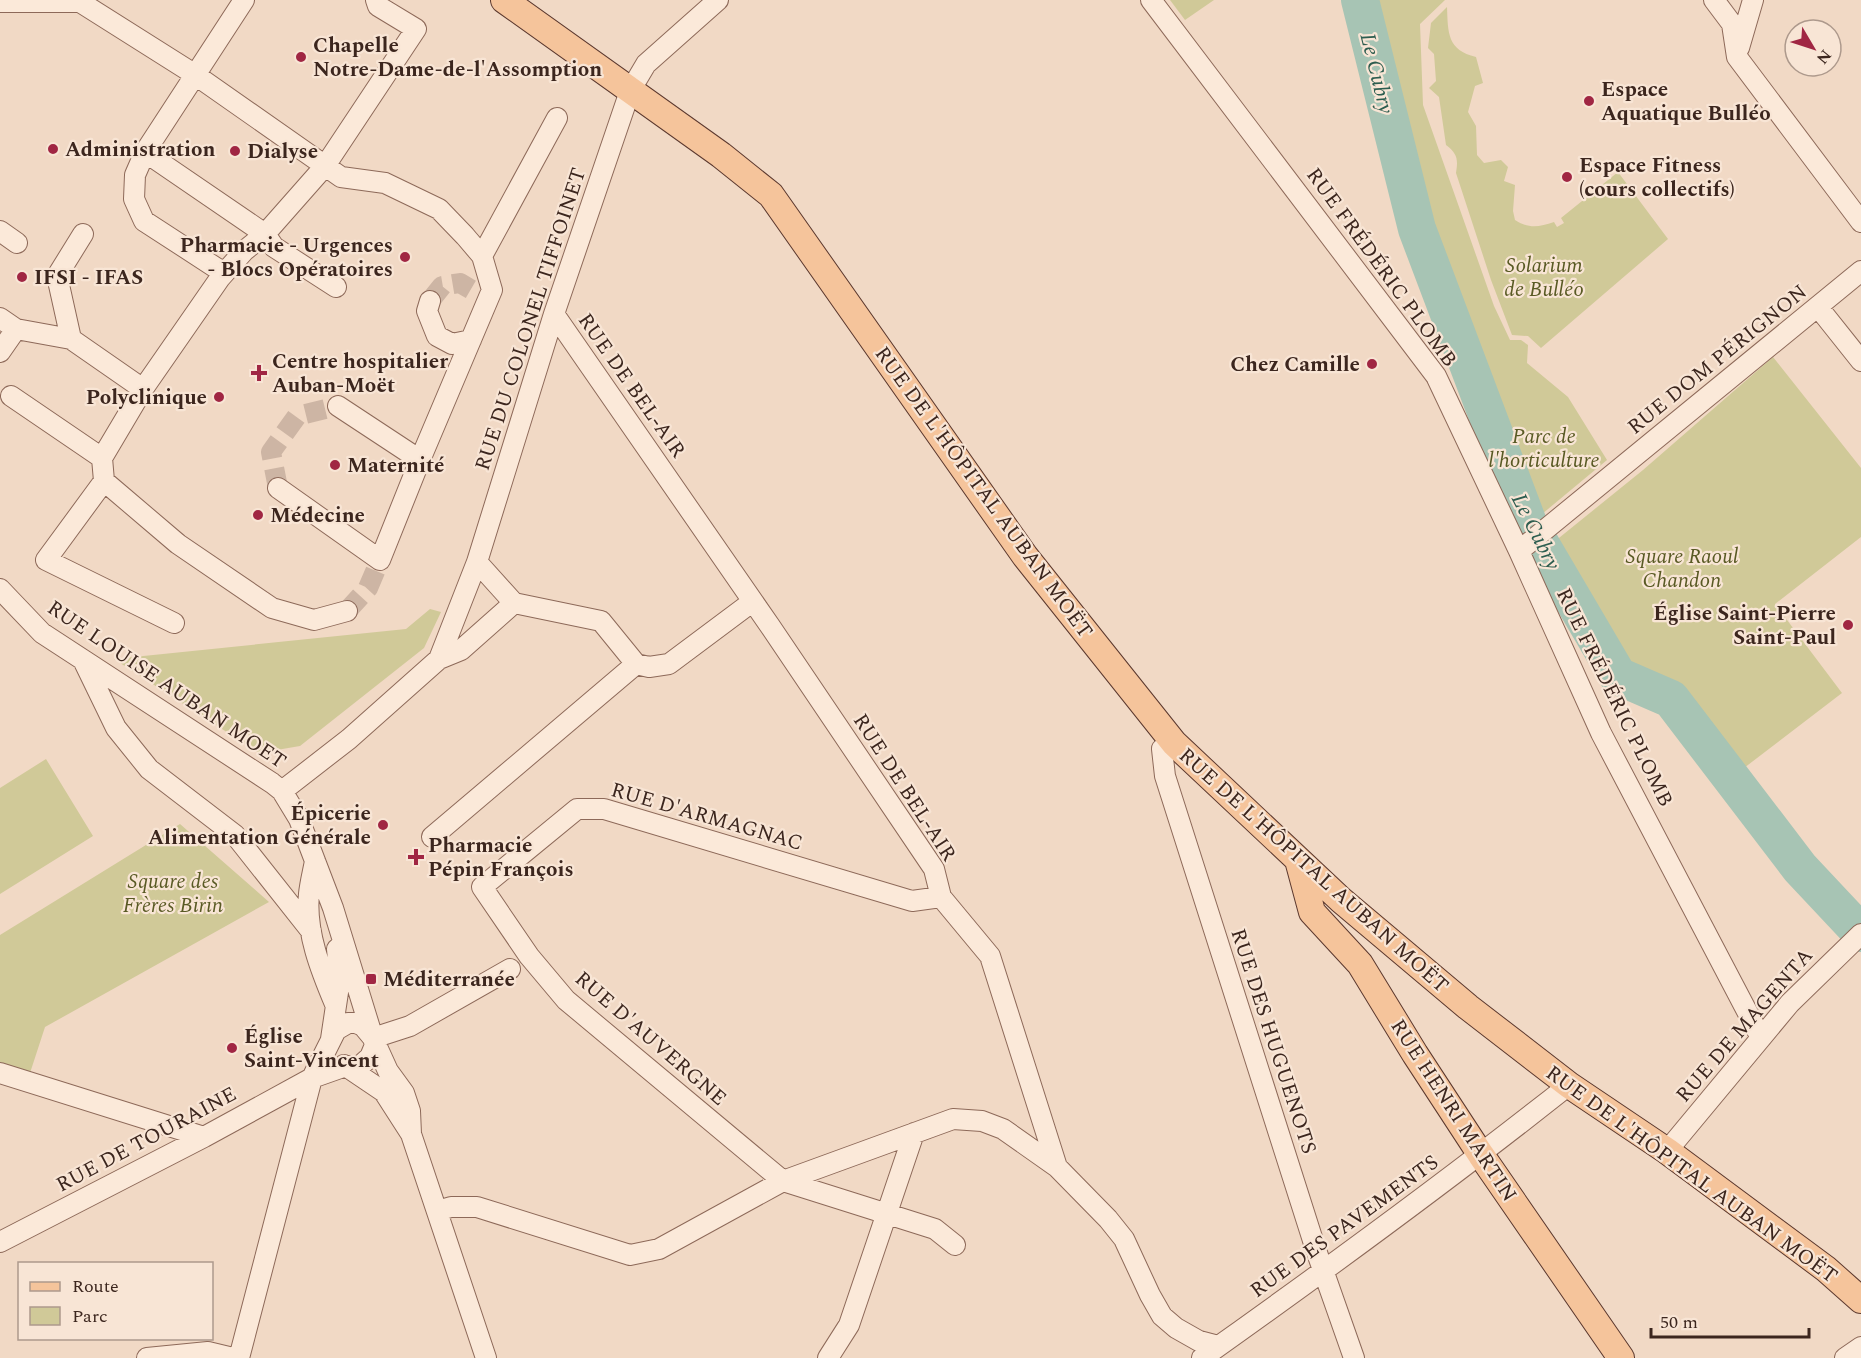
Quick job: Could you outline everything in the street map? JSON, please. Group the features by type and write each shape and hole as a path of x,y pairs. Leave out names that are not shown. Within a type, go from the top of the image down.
{"main road":[{"name":"RUE DE L'HÔPITAL AUBAN MOËT","path":"504,0 721,155 771,195 1024,556 1174,743 1341,900 1468,1007 1569,1086 1667,1151 1826,1269 1861,1300"},
{"name":"RUE HENRI MARTIN","path":"1298,860 1312,912 1360,964 1481,1155 1621,1358"}],"street":[{"path":"224,273 144,221 134,199 135,175 145,152 244,0"},
{"path":"174,623 46,560 104,481 102,458 143,389 224,273 244,251 265,234 325,166 416,30 378,6 376,0"},
{"name":"RUE DU COLONEL TIFFOINET","path":"439,659 477,562 554,314 630,91 646,64 718,0"},
{"name":"RUE FRÉDÉRIC PLOMB","path":"1151,0 1436,376 1523,548 1600,733 1761,1038"},
{"path":"1714,0 1732,24 1737,57 1861,222"},
{"path":"1737,57 1753,0"},
{"path":"0,2 80,2 195,74 341,177 385,183 439,209 482,256 492,290 380,560 278,488"},
{"path":"482,256 557,118"},
{"path":"145,152 265,234 274,247 336,287"},
{"path":"0,231 17,243"},
{"path":"71,339 57,276 83,234"},
{"name":"RUE DOM PÉRIGNON","path":"1523,548 1861,271"},
{"path":"472,290 492,290"},
{"path":"430,301 427,311 437,336 452,344 471,340"},
{"path":"1818,307 1861,361"},
{"name":"RUE DE BEL-AIR","path":"554,314 934,869 941,897 990,956 1057,1167 1108,1219 1124,1239 1162,1316 1176,1328 1198,1341 1218,1346"},
{"path":"0,318 16,329 71,339 143,389"},
{"path":"0,352 16,329"},
{"path":"11,396 102,458"},
{"path":"338,406 420,460"},
{"path":"104,481 178,544 272,608 314,620 347,611"},
{"path":"477,562 514,603 601,621 636,664 649,667 669,664 752,602"},
{"name":"RUE LOUISE AUBAN MOET","path":"0,589 42,633 282,791"},
{"path":"346,1066 360,1066 370,1058 375,1045 333,908 299,819 282,791 350,739 439,659 461,650 514,603"},
{"path":"83,660 116,728 149,769 235,835 311,931"},
{"path":"432,837 636,664"},
{"name":"RUE DES HUGUENOTS","path":"1174,743 1162,749 1165,776 1323,1272 1354,1358"},
{"name":"RUE D'ARMAGNAC","path":"482,887 578,809 604,809 912,901 941,897"},
{"path":"315,861 309,895 311,931 325,980 336,1007"},
{"name":"RUE D'AUVERGNE","path":"482,887 530,956 566,1000 783,1181"},
{"path":"333,908 340,980 331,1051 334,1058 384,1092 411,1134 486,1358"},
{"name":"RUE DE MAGENTA","path":"1667,1151 1797,996 1856,938"},
{"path":"373,1038 411,1026 510,969"},
{"path":"239,1358 312,1077 332,1036 341,1026 356,1023 363,1026 373,1038 388,1071 404,1093 410,1111 411,1134"},
{"name":"RUE DE TOURAINE","path":"0,1242 204,1137 312,1077 346,1066"},
{"path":"0,1073 204,1137"},
{"name":"RUE DES PAVEMENTS","path":"1202,1358 1481,1155 1569,1086"},
{"path":"437,1211 451,1207 477,1207 630,1255 659,1249 783,1181 953,1119 982,1121 1003,1129 1057,1167"},
{"path":"828,1358 849,1325 914,1133"},
{"path":"783,1181 935,1230 956,1245"},
{"path":"1845,1358 1861,1347"},
{"path":"147,1358 208,1352 233,1358"}],"green space":[{"path":"1170,0 1214,0 1185,20"},
{"name":"Parc de l'horticulture","path":"1353,0 1445,0 1420,24 1423,105 1494,306 1510,340 1521,340 1528,345 1527,363 1568,397 1607,460 1524,529 1411,236"},
{"name":"Solarium de Bulléo","path":"1447,7 1451,39 1459,50 1476,57 1483,83 1475,86 1468,112 1476,126 1477,155 1484,163 1501,160 1508,167 1504,181 1515,185 1513,211 1515,220 1534,226 1554,222 1557,227 1564,223 1561,218 1618,172 1668,239 1541,348 1528,336 1512,335 1491,280 1456,173 1456,157 1446,145 1439,97 1429,88 1436,81 1434,54 1428,48 1431,23"},
{"name":"Square Raoul Chandon","path":"1773,357 1861,468 1861,537 1775,604 1842,693 1744,768 1675,688 1624,669 1549,546 1643,470"},
{"path":"430,609 441,612 424,648 300,746 259,753 114,659 406,629"},
{"path":"46,759 93,836 0,894 0,788"},
{"name":"Square des Frères Birin","path":"180,824 269,902 45,1027 30,1073 0,1063 0,935"}],"waterway":[{"name":"Le Cubry","path":"1360,0 1417,229 1528,523 1618,676 1671,699 1800,868 1861,933"}],"tunnel":[{"path":"430,301 442,286 460,283 472,290"},
{"path":"278,488 271,452 297,416 338,406"},
{"path":"347,611 368,588 380,560"}],"place":[{"name":"Chapelle Notre-Dame-de-l'Assomption","path":"301,57"},
{"name":"Espace Aquatique Bulléo","path":"1589,101"},
{"name":"Administration","path":"53,149"},
{"name":"Dialyse","path":"235,151"},
{"name":"Espace Fitness (cours collectifs)","path":"1567,177"},
{"name":"Pharmacie - Urgences - Blocs Opératoires","path":"405,257"},
{"name":"IFSI - IFAS","path":"22,277"},
{"name":"Chez Camille","path":"1372,364"},
{"name":"Centre hospitalier Auban-Moët","path":"259,373"},
{"name":"Polyclinique","path":"219,397"},
{"name":"Maternité","path":"335,465"},
{"name":"Médecine","path":"258,515"},
{"name":"Église Saint-Pierre Saint-Paul","path":"1848,625"},
{"name":"Épicerie Alimentation Générale","path":"383,825"},
{"name":"Pharmacie Pépin François","path":"416,857"},
{"name":"Méditerranée","path":"371,979"},
{"name":"Église Saint-Vincent","path":"232,1048"}]}
